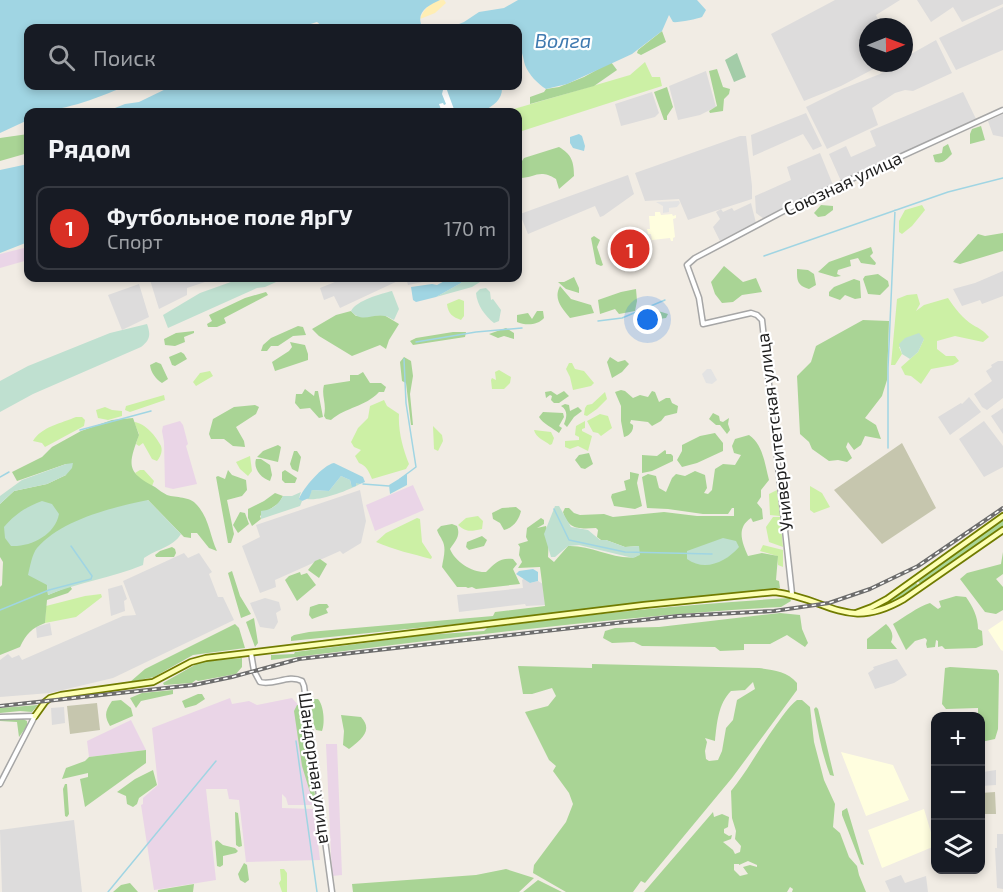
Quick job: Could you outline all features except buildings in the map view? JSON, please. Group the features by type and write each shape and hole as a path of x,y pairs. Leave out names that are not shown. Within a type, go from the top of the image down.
{"main road":[{"path":"854,613 888,598 1003,516"},
{"path":"35,716 45,702 61,695 153,682 198,660 251,653 644,605 775,592 792,594 833,609 870,614 892,606 1003,530"},
{"path":"888,598 892,606"}],"street":[{"name":"Союзная улица","path":"686,266 695,258 799,204 1003,110"},
{"name":"Университетская улица","path":"686,266 699,298 703,324 751,313 757,315 762,321 792,594"},
{"name":"Шандорная улица","path":"251,653 254,671 260,682 266,684 298,679 304,686 332,892"},
{"path":"0,717 35,716 0,784"}],"shaded area":[{"path":"835,0 900,0 876,15 877,18 859,18 859,72 868,72 804,101 771,34"},
{"path":"917,0 1003,0 1003,4 962,22 953,7 931,22"},
{"path":"1003,7 1003,50 956,70 939,38"},
{"path":"936,40 952,73 913,91 905,90 895,93 872,108 878,125 827,149 806,107 883,72 913,72 913,53"},
{"path":"737,53 746,77 734,82 725,60"},
{"path":"706,71 716,107 700,115 678,120 669,86"},
{"path":"652,92 659,113 655,117 621,126 615,104"},
{"path":"963,92 977,121 841,181 829,154 846,146 851,157 876,146 870,131"},
{"path":"806,113 822,146 813,150 803,134 753,156 751,135"},
{"path":"1003,114 1003,137 993,135 988,121"},
{"path":"740,136 746,136 752,199 688,220 679,199 645,201 635,173"},
{"path":"820,153 833,185 764,219 756,213 755,196 791,180 787,167"},
{"path":"628,175 634,194 603,216 600,217 595,206 528,234 522,213"},
{"path":"679,201 677,207 669,208 669,212 663,213 663,206 656,202"},
{"path":"751,203 756,223 720,241 713,227 720,219 716,212 721,209 723,212 732,208 734,211"},
{"path":"655,212 660,212 661,215 676,215 673,219 675,237 673,241 670,238 652,240 651,234 648,234 649,216 655,216"},
{"path":"24,248 24,261 0,268 0,254"},
{"path":"1003,271 1003,296 982,304 980,300 962,306 953,289 975,283"},
{"path":"151,282 205,282 187,288 187,295 159,309"},
{"path":"231,282 276,282 257,288 168,328 163,315 200,293"},
{"path":"335,282 396,282 340,308 334,296 324,300 320,288"},
{"path":"407,282 423,282 408,285"},
{"path":"480,282 472,287 436,297 461,283"},
{"path":"139,284 149,317 122,330 108,295"},
{"path":"486,288 490,292 491,300 493,299 501,310 499,321 494,323 478,302 476,293"},
{"path":"392,291 399,309 394,320 380,315 363,318 351,311 364,301"},
{"path":"147,324 149,337 141,347 33,394 0,412 0,381 28,366 110,333"},
{"path":"919,333 924,339 918,352 910,359 902,354 899,344 905,338"},
{"path":"998,361 1003,361 1003,398 987,410 982,407 974,394 992,381 986,371"},
{"path":"707,369 711,369 717,380 712,384 706,383 702,374"},
{"path":"969,397 981,412 950,435 938,417 962,404"},
{"path":"1003,408 1003,434 991,416"},
{"path":"180,421 183,425 188,444 186,446 197,484 173,489 165,487 162,431 163,426"},
{"path":"984,421 1003,446 1003,467 984,477 959,439"},
{"path":"902,443 936,508 882,544 834,490"},
{"path":"73,463 66,475 47,484 14,491 0,504 0,496 22,480"},
{"path":"341,476 350,480 351,484 356,482 360,484 326,497 307,499 312,490 329,491"},
{"path":"413,485 424,510 375,531 366,505"},
{"path":"360,490 366,521 361,543 343,554 340,551 275,580 276,587 260,593 242,546 260,537 256,525"},
{"path":"301,492 300,506 261,519 261,511 274,506 283,496 292,496"},
{"path":"148,500 181,534 169,545 144,558 143,565 48,595 47,585 28,575 32,557 47,538 73,522 88,516"},
{"path":"42,501 52,504 59,514 53,528 34,542 11,546 5,538 4,527 21,511"},
{"path":"555,506 559,506 571,527 588,530 600,540 625,547 639,546 640,555 633,558 579,545 568,546 555,557 551,557 544,534"},
{"path":"723,538 736,541 739,547 722,561 701,565 687,559 687,551"},
{"path":"184,553 188,558 199,553 212,572 209,574 218,597 223,597 234,620 113,678 50,693 0,697 0,660 8,654 12,658 19,655 22,660 123,616 136,615 123,581"},
{"path":"525,578 530,583 538,581 543,584 545,605 526,606 525,604 459,612 457,595 523,588 522,580"},
{"path":"122,585 127,599 124,601 125,611 111,616 108,589"},
{"path":"265,598 279,602 281,610 276,613 278,622 274,629 260,627 250,603"},
{"path":"1003,620 1003,651 988,630"},
{"path":"50,623 52,635 37,638 36,627"},
{"path":"897,659 907,675 894,683 875,689 868,673 874,669 873,667"},
{"path":"230,698 232,704 249,701 257,705 292,698 300,707 314,805 288,805 282,794 282,808 314,809 320,860 246,862 239,800 229,799 227,789 206,789 216,880 154,890 141,805 143,798 158,785 152,728"},
{"path":"97,703 100,730 70,734 67,706"},
{"path":"64,707 65,723 52,725 51,708"},
{"path":"131,720 146,750 89,757 87,741"},
{"path":"326,744 337,744 342,875 332,876"},
{"path":"841,752 893,765 909,800 866,816"},
{"path":"996,770 996,785 985,786 985,772"},
{"path":"995,792 996,814 985,814 985,793"},
{"path":"924,809 931,833 931,848 882,868 868,830"},
{"path":"74,820 82,892 2,892 0,830"},
{"path":"997,834 1003,834 1003,889 997,888 995,848 997,848"},
{"path":"901,875 905,883 926,876 928,892 890,892 885,881"}],"green space":[{"path":"662,31 666,42 641,55 637,53 638,50"},
{"path":"611,62 617,70 594,86 530,104 530,97 546,89 559,87 584,77"},
{"path":"645,62 652,77 660,77 662,86 522,131 522,108 517,108 630,75"},
{"path":"717,69 723,87 730,89 724,99 723,111 710,113 709,111 717,106 709,71"},
{"path":"667,87 673,107 667,120 664,120 654,92"},
{"path":"981,126 985,140 970,144 972,129"},
{"path":"24,135 24,154 0,161 0,138"},
{"path":"948,144 952,154 943,162 935,162 933,155 942,153 943,147"},
{"path":"559,147 571,158 574,176 559,189 556,179 545,174 522,178 524,158"},
{"path":"821,205 833,206 833,210 825,216 818,217 814,213"},
{"path":"922,205 925,210 912,226 902,234 899,232 899,221 905,210"},
{"path":"629,227 637,232 640,262 639,267 631,271 624,266 620,236 621,231"},
{"path":"1003,233 1003,251 960,264 953,262 978,234 985,236"},
{"path":"594,236 600,240 597,247 603,265 601,266 596,264 591,238"},
{"path":"871,247 873,253 870,256 876,263 875,265 861,263 858,258 850,260 851,266 838,270 837,274 841,276 835,277 818,272 829,262"},
{"path":"724,266 743,282 756,278 762,292 742,295 733,302 722,303 715,294 711,282"},
{"path":"797,269 808,270 814,274 816,285 809,289 802,286 798,280"},
{"path":"878,274 888,281 889,286 880,295 868,294 863,279 865,276"},
{"path":"574,277 579,293 566,289 558,282 564,282"},
{"path":"854,279 860,281 861,298 855,299 845,295 840,300 829,296 829,292 834,287"},
{"path":"560,286 571,299 591,305 594,313 570,318 558,299"},
{"path":"636,289 635,311 619,314 615,309 600,314 598,300"},
{"path":"266,292 268,295 224,318 226,323 217,327 208,327 207,324 212,321 209,315 245,298"},
{"path":"917,294 920,304 916,311 924,305 948,298 966,320 989,337 983,342 955,336 937,341 937,349 946,356 955,356 959,361 953,365 931,369 921,384 911,376 905,375 901,367 918,352 924,339 899,347 902,354 895,365 891,365 897,299"},
{"path":"459,299 464,301 464,316 461,320 451,315 447,304"},
{"path":"655,310 668,314 666,318 645,321 642,315"},
{"path":"351,311 356,316 384,315 399,324 386,349 380,345 352,356 319,336 312,329 336,315"},
{"path":"537,311 543,311 544,318 539,322 528,324 517,322 517,315 528,313 532,319"},
{"path":"863,320 889,321 887,380 882,396 865,418 876,425 881,439 865,436 861,445 854,450 848,442 846,447 852,458 847,462 829,461 812,449 809,442 800,434 797,376 811,362 816,346"},
{"path":"298,326 303,327 306,335 293,336 278,346 271,346 267,351 261,351 263,345 271,338"},
{"path":"506,328 514,333 514,339 504,336 498,338 489,334"},
{"path":"194,331 184,337 185,342 175,346 165,345 164,339 176,333"},
{"path":"466,332 465,337 413,345 410,341 416,338"},
{"path":"290,342 305,345 308,360 275,371 272,362 289,351 292,347"},
{"path":"181,352 187,359 175,366 172,365 169,357"},
{"path":"404,357 411,361 413,376 410,394 413,425 411,425 406,383 402,381 400,362"},
{"path":"610,357 618,362 625,360 629,364 612,378 607,362"},
{"path":"156,362 161,364 168,379 162,383 154,376 150,365"},
{"path":"569,363 572,363 575,369 584,371 594,383 591,386 573,390 566,369"},
{"path":"499,370 511,377 510,383 504,389 492,389 491,380 492,378 496,380 495,372"},
{"path":"210,371 213,376 196,386 193,382 200,373"},
{"path":"363,372 370,383 381,383 386,387 384,392 379,392 368,401 331,420 326,419 324,416 324,385 350,381 350,375"},
{"path":"305,389 314,396 315,391 318,391 323,417 319,418 310,408 300,409 295,403 296,394 302,394"},
{"path":"621,390 633,398 640,395 648,397 652,391 655,392 659,402 670,398 672,403 678,406 677,413 665,416 652,426 648,422 631,420 633,429 624,437 621,406 615,392"},
{"path":"551,391 557,395 564,391 569,396 559,403 554,403 551,400 552,396 546,398 545,392"},
{"path":"605,392 607,399 587,416 584,415 587,405 592,404"},
{"path":"164,395 165,400 130,412 125,410 126,406"},
{"path":"384,400 387,406 399,414 401,440 409,464 406,469 372,479 367,469 359,463 355,456 361,450 354,447 351,442 358,428 368,418 370,406"},
{"path":"255,405 259,407 256,414 236,427 245,447 233,446 224,439 211,439 209,434 213,419 234,407"},
{"path":"569,405 570,411 578,407 582,411 567,427 564,424 566,412 561,406"},
{"path":"105,407 122,411 122,416 108,420 98,418 96,410"},
{"path":"543,412 563,413 564,417 559,426 562,428 559,433 539,417"},
{"path":"713,413 723,422 729,418 730,430 727,434 720,425 716,425 709,419"},
{"path":"600,414 608,416 612,428 601,436 593,432 587,421"},
{"path":"76,417 82,417 85,420 84,426 45,447 42,443 33,441 46,429"},
{"path":"133,418 139,435 132,461 134,472 167,495 194,502 204,516 217,551 209,548 197,533 191,533 191,538 184,537 148,500 47,585 48,595 70,586 72,589 68,593 47,600 45,623 30,632 20,647 0,655 0,587 3,562 0,557 0,504 14,491 47,484 66,475 66,464 17,481 12,472 42,457 52,447 81,431 112,420"},
{"path":"585,421 585,428 582,431 592,436 588,451 578,446 570,449 565,447 565,441 579,440 579,437 575,435 576,426"},
{"path":"134,422 146,427 159,442 162,450 157,461 152,459 143,443 139,446 136,444 139,434"},
{"path":"433,426 442,435 443,441 438,451 434,449"},
{"path":"534,430 551,432 554,438 552,444 540,439"},
{"path":"715,433 723,443 723,451 682,467 677,460 682,451 682,445 700,436"},
{"path":"749,435 760,449 769,480 761,490 761,497 757,503 762,509 763,519 753,522 751,518 746,522 743,526 742,540 748,556 762,553 778,556 776,580 779,581 780,588 291,641 294,635 309,632 493,616 495,612 545,606 540,567 518,568 522,562 518,544 528,541 527,528 541,518 544,520 544,524 537,528 546,526 549,536 548,557 554,562 568,546 577,546 611,555 636,557 639,546 625,547 601,540 597,537 596,528 580,528 571,525 565,518 563,512 565,508 580,515 604,514 613,517 664,512 697,516 734,516 734,508 728,514 703,514 647,508 642,477 648,474 656,476 659,488 666,492 676,474 685,476 695,471 705,475 707,488 704,493 708,494 712,490 715,469 723,464 735,465 741,455 734,453 732,446 735,439"},
{"path":"278,445 281,447 278,462 257,457 263,451"},
{"path":"665,450 666,454 673,456 673,461 642,473 642,455 657,456"},
{"path":"294,451 297,451 301,457 298,472 292,469 290,464"},
{"path":"589,453 593,464 585,469 581,468 575,460 579,455"},
{"path":"250,456 252,471 248,476 236,462"},
{"path":"256,459 261,459 270,465 272,475 270,481 258,473"},
{"path":"144,470 154,481 152,486 141,481 135,473"},
{"path":"228,470 232,475 246,480 247,490 242,496 227,500 234,534 231,543 228,543 216,477 225,479"},
{"path":"285,470 297,478 295,483 285,483 282,480 282,472"},
{"path":"630,472 639,474 637,483 642,506 635,509 614,506 612,494 626,490 624,481 630,479"},
{"path":"810,486 822,493 830,507 814,513 810,510"},
{"path":"777,490 780,516 770,515 769,494"},
{"path":"275,493 283,496 279,503 260,516 261,519 252,526 248,518 248,509"},
{"path":"516,507 521,511 515,523 510,527 504,530 500,523 493,519 492,513 502,508"},
{"path":"240,512 245,513 249,524 238,533 233,525"},
{"path":"478,516 483,521 482,529 469,531 458,525 466,518"},
{"path":"773,517 780,517 783,547 769,542 766,527"},
{"path":"417,518 420,519 422,542 432,557 431,559 376,542 386,533"},
{"path":"1003,519 1003,528 921,585 917,580"},
{"path":"452,524 457,526 458,533 450,549 460,562 470,569 486,572 501,560 513,559 517,564 513,569 520,584 476,589 457,587 442,567 444,546 437,530 441,526"},
{"path":"482,536 487,540 484,546 469,550 466,547 467,542"},
{"path":"763,545 783,550 783,567 778,565 777,556 760,551"},
{"path":"172,547 176,553 174,557 156,557 155,555 160,551"},
{"path":"1003,552 1003,574 996,579 1003,587 1003,610 996,614 985,612 960,579 967,573 1001,564"},
{"path":"320,559 327,564 319,578 308,570 315,561"},
{"path":"232,571 240,596 251,614 241,618 228,573"},
{"path":"300,572 301,575 307,573 316,585 297,601 285,580"},
{"path":"915,581 919,587 893,603 890,602 890,599"},
{"path":"101,594 102,597 76,617 45,623 46,606"},
{"path":"956,596 966,597 971,605 978,629 982,631 983,645 976,648 945,649 942,646 938,647 936,640 935,647 927,648 925,638 915,641 906,650 893,624 930,603 938,609 941,607 939,601"},
{"path":"790,598 791,601 781,607 589,622 271,660 271,655 294,654 295,652 426,635 484,631 487,628 563,618 676,606"},
{"path":"327,604 328,613 312,619 309,615 310,607"},
{"path":"780,613 800,615 802,629 808,643 805,647 787,635 770,644 744,644 744,650 720,651 715,647 642,646 634,642 612,643 603,638 605,631 615,628 659,627"},
{"path":"254,618 258,643 255,647 246,622"},
{"path":"235,624 239,628 245,648 193,655 154,677 130,682 145,669"},
{"path":"886,624 892,633 891,642 897,649 867,649 867,639"},
{"path":"242,658 242,667 236,674 196,680 192,683 164,685 163,683 200,662"},
{"path":"592,664 759,668 775,670 797,683 797,690 732,778 645,883 641,881 633,892 566,892 533,873 534,865 566,822 573,804 569,793 553,771 556,766 549,760 525,712 548,706 556,696 552,688 532,694 523,694 518,666 592,668","holes":["753,682 755,689 737,700 733,720 726,728 718,760 706,759 707,742 705,738 715,741 719,714 727,696 731,691 745,690"]},
{"path":"945,668 997,670 999,674 998,729 995,739 985,741 985,712 978,712 978,708 946,709 942,704"},
{"path":"173,690 173,694 141,701 136,708 130,698 142,693"},
{"path":"202,694 205,699 185,708 182,701"},
{"path":"318,699 323,710 322,731 316,730 314,725 310,703"},
{"path":"121,700 131,708 133,716 110,726 106,716 108,708 112,701"},
{"path":"797,700 802,700 810,707 814,742 824,780 835,804 833,827 840,833 849,857 857,866 866,892 792,892 793,889 790,887 787,892 644,892 713,812 714,817 722,814 729,817 728,827 724,829 724,833 732,835 731,839 723,842 735,854 740,852 741,846 735,839 731,791 785,712","holes":["748,861 757,867 750,865 743,867 748,874 740,876 734,870 734,864 739,865"]},
{"path":"38,705 32,712 0,713 0,708"},
{"path":"297,705 303,705 304,710 316,803 313,802 302,766 294,711"},
{"path":"816,707 834,776 830,775 822,751 814,709"},
{"path":"341,715 361,717 365,722 364,735 349,749 343,745 344,731"},
{"path":"0,719 23,719 27,721 27,726 19,737 17,722 0,721"},
{"path":"146,750 146,763 85,807 80,779 88,777 88,773 62,779 66,768 85,761 89,757"},
{"path":"153,770 157,785 139,798 133,807 127,804 126,796 117,792"},
{"path":"67,784 69,814 67,817 65,816 63,789"},
{"path":"847,808 864,865 861,864 842,815 842,811"},
{"path":"235,812 238,813 242,846 239,847 236,845"},
{"path":"217,840 238,851 223,856 223,865 220,867 217,866 215,842"},
{"path":"244,863 247,865 249,880 245,883 240,880 238,874"},
{"path":"280,869 284,869 287,873 287,892 282,892 279,883"},
{"path":"506,869 534,878 519,892 353,892 352,884 476,875"},
{"path":"538,880 562,892 523,892"},
{"path":"130,883 138,892 113,892 121,885"},
{"path":"194,884 193,892 158,892 158,890"}],"sand":[{"path":"444,0 446,3 435,13 420,19 429,5"}],"water":[{"name":"Волга","path":"0,0 440,0 422,12 421,24 319,24 317,22 311,24 24,24 24,90 116,90 62,108 24,108 24,122 0,133"},
{"name":"Волга","path":"518,0 697,0 706,10 702,17 683,21 673,22 669,15 662,31 632,54 567,84 546,89 534,79 525,65 522,53 522,24 459,24 479,12 504,8"},
{"name":"Волга","path":"164,90 502,90 499,99 488,108 115,108 139,102"},
{"path":"579,134 585,146 584,151 573,148 570,143 570,137"},
{"path":"24,165 24,244 0,253 0,170"},
{"path":"443,282 461,282 436,297 416,302 413,300 411,287 437,285"},
{"path":"334,463 363,477 365,482 356,483 356,486 352,487 350,480 341,476 329,491 312,490 309,498 302,501 299,499 314,478 324,468"},
{"path":"407,474 407,485 390,494 389,485"},
{"path":"533,569 538,572 538,581 530,583 516,574 519,571"}],"pier":[{"path":"443,90 447,90 454,108 440,108 439,104 446,104 442,94"}],"waterway":[{"path":"764,256 948,192 1003,178"},
{"path":"888,448 888,368 895,210"},
{"path":"598,321 622,318 665,300"},
{"path":"416,342 476,332 522,328"},
{"path":"400,479 416,467 406,403 404,359"},
{"path":"80,430 151,411"},
{"path":"0,477 9,472"},
{"path":"363,484 389,486"},
{"path":"554,509 569,540 625,552 712,554"},
{"path":"0,610 49,590 91,579 92,576 71,546"},
{"path":"296,741 317,892"},
{"path":"108,892 216,761"}],"railway":[{"path":"0,706 194,685 299,659 678,616 774,611 829,603 870,589 918,566 1003,508"}],"place":[{"name":"Футбольное поле ЯрГУ","path":"630,249"}]}
